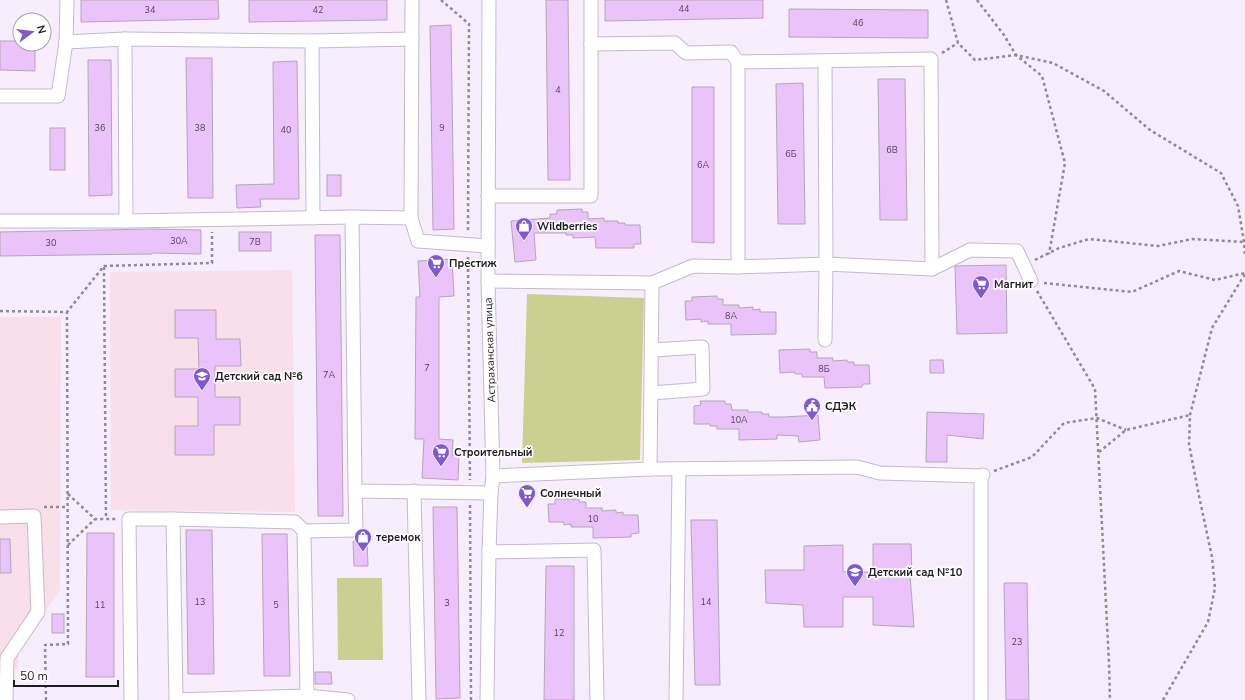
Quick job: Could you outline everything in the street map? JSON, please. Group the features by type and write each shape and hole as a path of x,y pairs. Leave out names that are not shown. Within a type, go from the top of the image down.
{"street":[{"path":"0,96 58,96 66,42 68,0"},
{"path":"412,0 411,218 418,241 488,246"},
{"name":"Астраханская улица","path":"487,700 489,552 491,494 494,476 488,281 489,0"},
{"path":"488,196 591,196 591,0"},
{"path":"66,42 125,39 312,41 412,39"},
{"path":"125,39 126,221"},
{"path":"312,41 313,218"},
{"path":"591,44 675,43 686,53 731,52 738,62 738,267"},
{"path":"738,62 931,59 932,269"},
{"path":"825,61 825,340"},
{"path":"0,221 126,221 352,217 411,218"},
{"path":"304,531 356,530 352,217"},
{"path":"488,281 652,283 693,266 738,267 826,264 932,269 970,250 1017,251 1031,281"},
{"path":"650,469 652,283"},
{"path":"652,350 702,347 704,389 652,393"},
{"path":"494,476 650,469 857,467 880,473 982,476 981,700"},
{"path":"676,700 679,469"},
{"path":"355,491 414,491 491,494"},
{"path":"414,491 419,700"},
{"path":"0,517 34,516 38,612 7,658 6,700"},
{"path":"131,700 129,519 295,522 304,531 307,696"},
{"path":"173,519 176,700 307,696 348,700"},
{"path":"489,552 594,550 597,700"}],"path":[{"path":"441,0 469,24 468,244 471,700"},
{"path":"946,0 958,43 975,60 1016,55 1053,63 1104,91 1150,130 1221,173 1238,206 1245,242 1245,256"},
{"path":"977,0 1004,35 1016,55 1042,76 1065,163 1048,254"},
{"path":"931,59 958,43"},
{"path":"104,266 212,263 212,220"},
{"path":"1024,265 1059,248 1089,239 1158,246 1192,239 1245,242"},
{"path":"46,700 45,645 68,644 68,312 104,266"},
{"path":"104,266 106,519"},
{"path":"1031,281 1132,292 1179,271 1215,280 1245,273"},
{"path":"1163,700 1208,622 1216,588 1212,557 1190,444 1190,415 1212,328 1245,273"},
{"path":"1031,281 1095,389 1110,700"},
{"path":"0,311 68,312"},
{"path":"1099,452 1126,430 1190,415"},
{"path":"982,476 1032,457 1064,423 1097,418 1126,430"},
{"path":"67,494 95,519 129,519"},
{"path":"34,516 36,507 67,507"},
{"path":"68,546 95,519"}],"shaded area":[{"name":"Детский сад №6","path":"292,270 295,512 111,510 110,272"},
{"path":"0,317 61,317 60,590 19,649 18,669 0,669"}],"green space":[{"path":"527,294 644,298 640,460 522,463"},
{"path":"337,578 382,578 383,660 338,660"}],"building":[{"path":"81,0 218,0 219,19 81,22"},
{"path":"249,0 387,0 387,20 249,22"},
{"path":"546,0 568,0 570,180 548,180"},
{"path":"605,0 763,0 763,18 605,21"},
{"path":"789,9 928,10 928,38 789,37"},
{"path":"451,25 454,229 433,230 430,26"},
{"path":"0,41 12,41 12,52 35,52 35,71 0,70"},
{"path":"186,58 212,58 213,198 188,198"},
{"path":"88,60 111,60 112,195 89,196"},
{"path":"297,61 299,199 260,199 261,207 237,208 236,185 274,184 273,62"},
{"path":"878,79 905,79 907,220 880,220"},
{"path":"803,83 805,224 778,224 776,84"},
{"path":"692,87 714,87 714,243 692,242"},
{"path":"50,128 65,128 65,170 50,170"},
{"path":"327,175 341,175 341,196 327,196"},
{"path":"582,209 582,212 588,212 588,219 604,218 604,221 618,221 618,223 625,223 625,225 640,225 641,244 634,244 634,248 596,248 595,237 573,238 573,235 566,235 566,233 534,233 536,260 515,262 511,221 550,218 550,214 557,214 557,210"},
{"path":"152,229 201,230 201,254 152,253 0,256 0,232"},
{"path":"239,232 271,232 271,251 239,251"},
{"path":"315,235 340,235 343,516 318,516"},
{"path":"452,259 454,296 439,297 439,439 453,440 452,455 459,455 458,480 422,478 424,439 415,439 416,297 420,297 418,261"},
{"name":"Магнит","path":"1006,265 1007,333 957,334 955,266"},
{"path":"717,296 717,299 723,299 723,305 739,305 739,308 753,307 753,310 760,309 760,312 776,312 776,334 731,335 731,324 708,324 708,321 701,322 701,319 686,320 685,301 692,301 692,297"},
{"path":"175,310 216,310 216,339 240,339 241,366 215,366 215,397 240,397 240,425 214,425 214,455 175,455 175,426 198,426 198,397 175,397 175,369 199,369 198,338 175,338"},
{"path":"810,349 810,352 817,352 817,358 833,358 833,361 847,360 847,362 854,362 854,365 869,365 870,384 863,384 862,387 825,388 824,377 802,377 802,374 795,374 795,372 780,373 779,350"},
{"path":"930,360 943,360 944,373 930,373"},
{"path":"700,401 725,401 725,404 731,404 732,410 762,412 762,414 769,414 769,417 818,415 820,440 799,442 798,436 777,435 777,439 739,440 739,429 717,429 717,426 710,426 710,424 694,424 694,406 701,405"},
{"path":"927,412 984,414 983,439 947,435 947,462 926,462"},
{"path":"555,499 579,499 579,502 586,502 586,508 602,508 602,511 616,510 616,513 623,512 623,515 638,515 639,533 631,534 631,537 593,538 593,527 571,527 571,524 564,525 564,522 549,522 548,504 555,504"},
{"path":"433,507 457,507 460,698 436,699"},
{"path":"691,520 717,520 720,685 695,685"},
{"path":"186,530 212,530 214,674 188,674"},
{"path":"87,533 114,533 114,677 86,677"},
{"path":"262,534 287,534 290,676 264,676"},
{"path":"0,539 10,539 11,573 0,573"},
{"path":"353,541 367,541 368,566 354,566"},
{"name":"Детский сад №10","path":"873,544 911,544 912,575 910,575 914,627 873,625 873,597 843,597 843,627 804,627 803,605 766,603 765,570 804,570 804,546 843,545 843,572 873,572"},
{"path":"546,566 574,566 574,700 544,700"},
{"path":"1004,583 1027,583 1029,700 1006,700"},
{"path":"52,614 64,614 64,633 52,633"},
{"path":"315,672 331,672 332,684 315,684"}],"place":[{"name":"Wildberries","path":"524,241"},
{"name":"Престиж","path":"436,278"},
{"name":"Магнит","path":"981,299"},
{"name":"Детский сад №6","path":"202,391"},
{"name":"СДЭК","path":"812,421"},
{"name":"Строительный","path":"441,467"},
{"name":"Солнечный","path":"527,508"},
{"name":"теремок","path":"363,552"},
{"name":"Детский сад №10","path":"855,587"}]}
